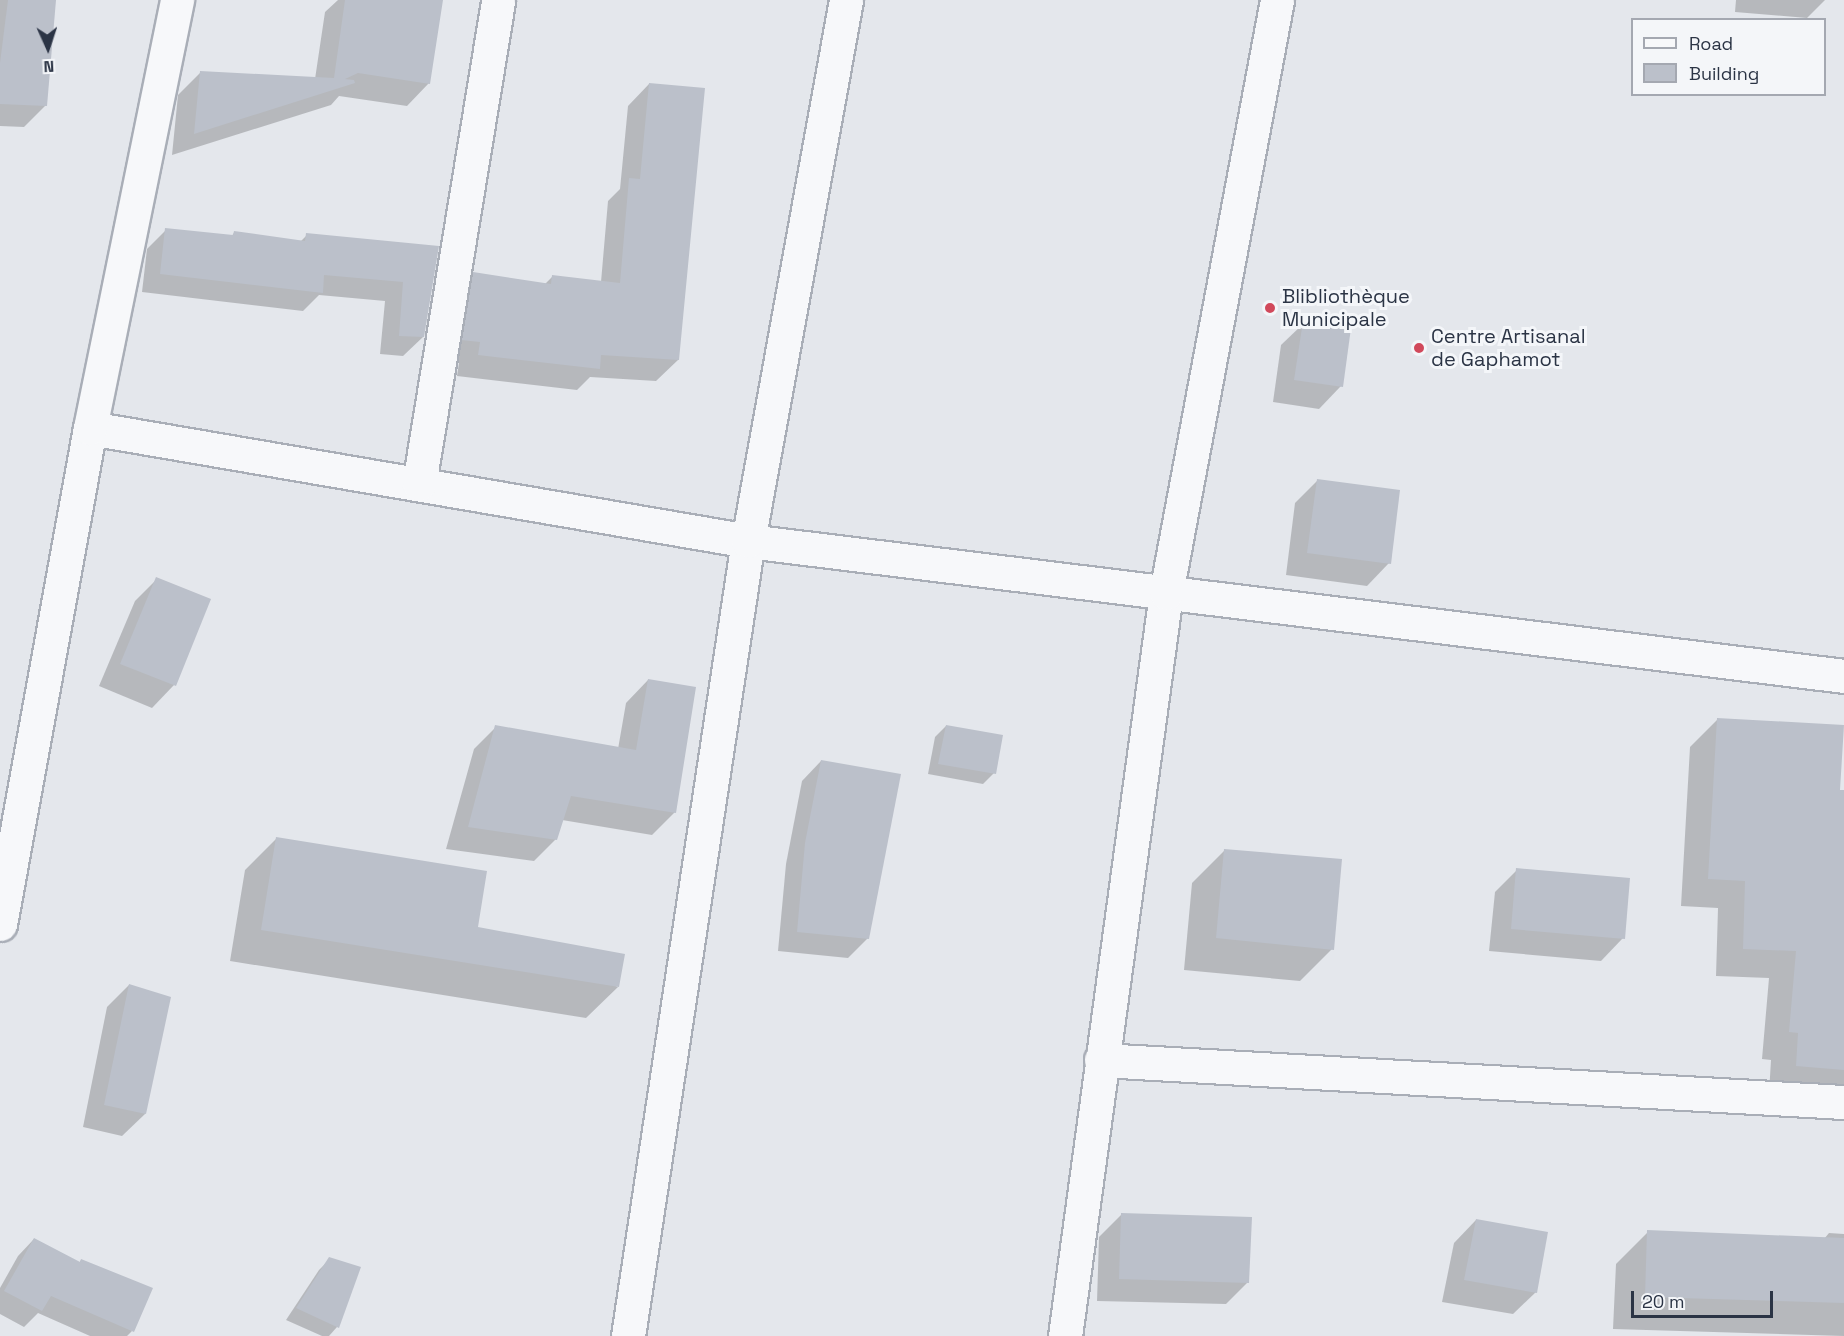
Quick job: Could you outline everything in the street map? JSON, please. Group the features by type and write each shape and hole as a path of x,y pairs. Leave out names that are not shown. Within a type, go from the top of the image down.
{"street":[{"path":"0,924 90,428 177,0"},
{"path":"419,484 498,0"},
{"path":"628,1336 748,541 846,0"},
{"path":"1065,1336 1166,592 1277,0"},
{"path":"90,428 748,541 1844,676"},
{"path":"1101,1060 1844,1102"}],"building":[{"path":"8,0 56,0 47,106 0,104 0,63"},
{"path":"345,0 443,0 430,84 358,73 345,79 354,80 355,83 194,134 200,71 334,78"},
{"path":"649,83 705,88 679,360 601,355 600,369 478,355 480,342 461,340 473,272 551,284 552,275 620,283 629,178 640,179"},
{"path":"165,228 233,235 234,231 305,241 306,233 439,246 424,337 399,336 403,282 324,275 323,293 160,274"},
{"path":"1303,321 1351,328 1343,387 1294,380"},
{"path":"1317,479 1400,490 1391,564 1307,553"},
{"path":"156,577 211,599 176,686 120,664"},
{"path":"648,679 696,687 676,813 571,796 557,840 468,827 495,725 636,750"},
{"path":"1717,718 1844,725 1840,790 1844,790 1844,1070 1796,1066 1798,1033 1789,1032 1796,951 1743,949 1745,881 1708,879"},
{"path":"946,725 1003,735 996,774 938,764"},
{"path":"821,760 901,774 869,939 797,932 805,843"},
{"path":"276,837 487,871 478,927 625,954 619,987 261,930"},
{"path":"1224,849 1342,859 1334,950 1216,938"},
{"path":"1516,868 1630,878 1625,939 1511,929"},
{"path":"129,984 171,997 146,1114 104,1105"},
{"path":"1121,1213 1252,1217 1249,1283 1119,1279"},
{"path":"1476,1219 1548,1232 1537,1293 1464,1280"},
{"path":"1647,1230 1844,1238 1844,1303 1645,1297"},
{"path":"34,1238 80,1262 81,1259 153,1288 134,1332 51,1296 42,1311 4,1291"},
{"path":"329,1257 361,1267 339,1328 296,1308"}],"place":[{"name":"Blibliothèque Municipale","path":"1270,308"},
{"name":"Centre Artisanal de Gaphamot","path":"1419,348"}]}
